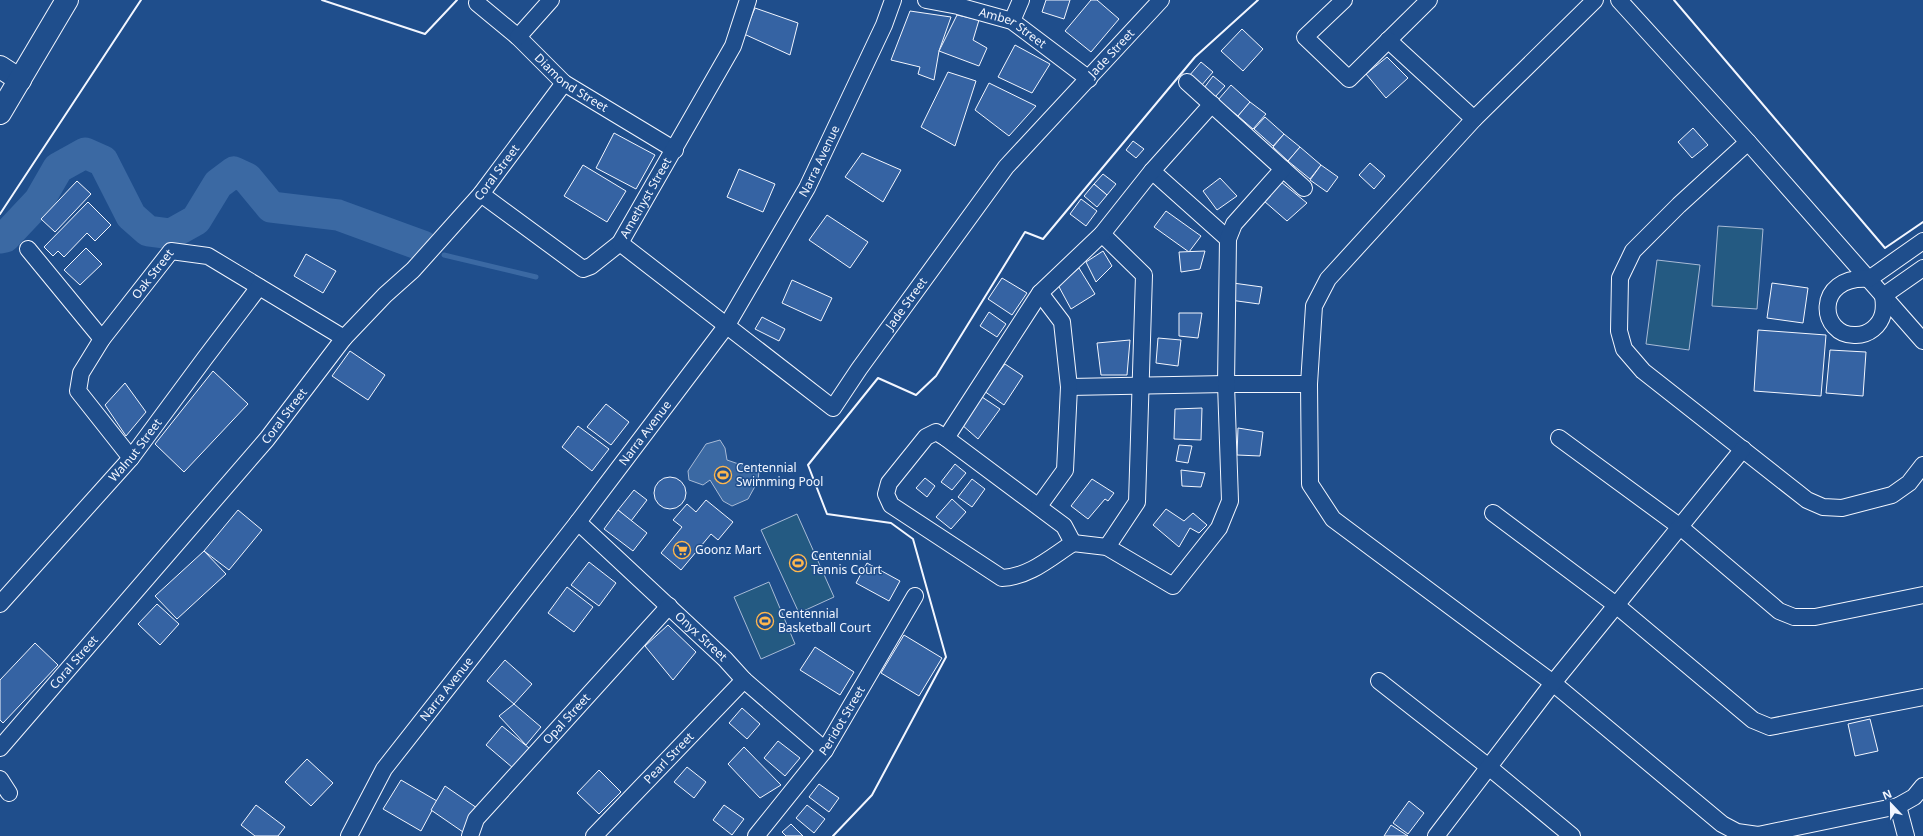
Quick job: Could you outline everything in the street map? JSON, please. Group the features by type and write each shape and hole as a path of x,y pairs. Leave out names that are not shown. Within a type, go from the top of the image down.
{"main road":[{"path":"0,113 67,0"},
{"path":"0,67 20,80"}],"street":[{"path":"518,37 551,0"},
{"name":"Amethyst Street","path":"481,194 583,269 591,266 620,243 675,150 733,46 748,0"},
{"name":"Narra Avenue","path":"349,836 384,769 578,522 726,325 807,188 884,25 893,0"},
{"name":"Amber Street","path":"926,0 958,6 1012,21 1088,79"},
{"path":"1012,21 1021,0"},
{"name":"Jade Street","path":"620,243 833,408 1006,167 1161,0"},
{"path":"1344,0 1305,37 1349,79 1429,0"},
{"path":"1595,0 1474,119 1328,279 1314,306 1309,384 1310,484 1333,518 1553,683 1722,824 1737,832 1758,835 1898,806 1914,797 1923,786"},
{"path":"1620,0 1748,142 1923,341"},
{"name":"Diamond Street","path":"477,3 518,37 564,83 675,150"},
{"path":"1388,40 1474,119"},
{"path":"1187,82 1304,188"},
{"name":"Coral Street","path":"0,748 267,439 344,338 385,295 413,270 481,194 564,83"},
{"path":"946,438 1040,293 1102,234 1152,171 1212,104"},
{"path":"1748,142 1679,205 1633,251 1620,278 1619,331 1624,349 1643,371 1807,500 1823,507 1842,508 1892,495 1909,483 1923,465"},
{"path":"1073,543 1064,526 1039,506 936,432 926,437 889,483 886,494 891,505 1002,578 1016,577 1031,571 1073,543 1107,547 1173,586 1219,528 1230,501 1226,384 1228,239 1234,224 1283,169"},
{"path":"1152,171 1228,239"},
{"path":"1102,234 1144,275 1137,502 1107,547"},
{"path":"1883,296 1883,316 1871,331 1862,335 1853,335 1843,332 1835,327 1830,319 1828,300 1832,292 1839,284 1858,278 1868,279 1923,241"},
{"path":"28,249 102,339"},
{"name":"Oak Street","path":"131,458 78,391 81,373 102,339 171,251 208,256 344,338"},
{"path":"1883,296 1923,268"},
{"name":"Walnut Street","path":"0,604 131,458 259,287"},
{"path":"1039,506 1065,470 1069,387 1062,322 1040,293"},
{"path":"1069,387 1309,384"},
{"path":"1558,438 1679,526 1779,611 1794,617 1815,617 1923,595"},
{"path":"1436,836 1490,768 1553,683 1743,449"},
{"path":"1493,513 1616,605 1753,720 1770,727 1923,697"},
{"name":"Onyx Street","path":"578,522 725,659 744,680 825,750"},
{"name":"Peridot Street","path":"756,836 825,750 915,596"},
{"name":"Opal Street","path":"470,836 476,819 669,606"},
{"name":"Pearl Street","path":"594,836 744,680"},
{"path":"1379,681 1490,768 1572,836"},
{"path":"0,779 9,792"},
{"path":"1898,806 1906,836"}],"shaded area":[{"path":"1718,226 1763,229 1757,309 1712,306"},
{"path":"1657,260 1700,265 1689,350 1646,344"},
{"name":"Centennial Swimming Pool","path":"720,440 725,448 727,460 759,471 758,481 748,499 732,506 723,501 710,480 703,485 689,480 688,471 706,444"},
{"name":"Centennial Tennis Court","path":"797,514 834,597 799,613 761,530"},
{"name":"Centennial Basketball Court","path":"769,582 795,644 761,659 734,597"}],"building":[{"path":"1046,0 1070,0 1064,19 1042,12"},
{"path":"1091,0 1097,0 1119,19 1091,52 1065,31"},
{"path":"755,8 798,23 790,55 744,34"},
{"path":"910,11 951,17 939,51 934,80 918,74 920,67 891,60"},
{"path":"957,15 979,20 973,40 987,48 979,66 939,51"},
{"path":"1242,29 1263,49 1243,71 1221,51"},
{"path":"1015,45 1050,64 1032,93 998,77"},
{"path":"1387,57 1408,78 1386,98 1366,74"},
{"path":"1201,62 1213,72 1201,86 1189,76"},
{"path":"948,72 976,81 955,146 921,127"},
{"path":"1213,76 1225,86 1215,97 1204,88"},
{"path":"989,83 1036,106 1009,136 975,110"},
{"path":"1231,85 1250,102 1238,116 1218,100"},
{"path":"1250,102 1266,114 1253,129 1238,116"},
{"path":"1265,117 1284,134 1273,146 1254,129"},
{"path":"1693,128 1708,145 1692,158 1678,142"},
{"path":"614,133 655,155 636,189 596,168"},
{"path":"1284,134 1300,147 1288,161 1273,147"},
{"path":"1133,141 1144,149 1136,158 1126,150"},
{"path":"1300,147 1321,165 1310,179 1288,161"},
{"path":"862,153 901,170 883,202 845,177"},
{"path":"1370,163 1385,176 1374,189 1359,175"},
{"path":"583,165 626,191 607,222 564,196"},
{"path":"1321,165 1338,177 1327,192 1310,180"},
{"path":"739,169 775,184 763,212 727,197"},
{"path":"1103,174 1116,184 1107,195 1094,184"},
{"path":"1220,178 1237,196 1217,210 1203,191"},
{"path":"77,181 91,194 55,232 41,219"},
{"path":"1281,182 1307,203 1287,221 1264,201"},
{"path":"1094,184 1107,195 1097,207 1084,196"},
{"path":"1081,199 1097,211 1086,226 1070,214"},
{"path":"88,202 111,225 95,241 87,233 64,257 58,251 53,256 44,247"},
{"path":"1166,211 1201,236 1189,252 1154,227"},
{"path":"827,215 868,242 850,268 809,240"},
{"path":"86,248 102,264 80,285 64,270"},
{"path":"1103,251 1112,266 1096,282 1086,262"},
{"path":"1205,251 1200,269 1181,272 1179,252"},
{"path":"306,254 336,271 323,293 294,276"},
{"path":"1079,268 1095,294 1071,309 1058,285"},
{"path":"1002,278 1027,293 1012,315 988,299"},
{"path":"792,280 832,298 821,321 782,303"},
{"path":"1233,283 1262,287 1259,304 1230,300"},
{"path":"1772,283 1808,288 1803,323 1767,318"},
{"path":"989,312 1006,324 997,337 980,326"},
{"path":"1179,313 1202,313 1198,338 1179,336"},
{"path":"762,317 785,329 779,341 755,329"},
{"path":"1758,330 1826,335 1821,396 1754,391"},
{"path":"1158,338 1181,340 1178,366 1156,363"},
{"path":"1130,340 1127,375 1101,375 1097,343"},
{"path":"1830,350 1866,352 1863,396 1826,393"},
{"path":"350,351 385,375 368,400 332,376"},
{"path":"1005,364 1023,376 1004,405 984,391"},
{"path":"213,371 248,404 184,472 155,444"},
{"path":"125,383 146,412 126,436 105,405"},
{"path":"982,397 1000,409 978,439 961,424"},
{"path":"606,404 629,422 611,445 587,427"},
{"path":"1202,408 1201,440 1174,439 1175,409"},
{"path":"578,426 609,449 592,471 562,447"},
{"path":"1238,428 1263,432 1260,456 1237,455"},
{"path":"1179,445 1192,446 1188,463 1176,461"},
{"path":"955,464 966,473 952,490 941,482"},
{"path":"1181,470 1205,473 1201,487 1182,486"},
{"path":"670,477 681,482 686,493 681,504 670,509 659,504 654,493 659,482"},
{"path":"925,478 935,486 927,497 916,488"},
{"path":"972,479 985,489 972,507 958,497"},
{"path":"1092,479 1114,493 1108,501 1105,499 1088,519 1071,506"},
{"path":"634,490 647,500 631,521 618,510"},
{"path":"952,499 966,512 951,529 936,517"},
{"path":"706,500 733,522 718,540 711,534 681,570 661,553 682,527 673,520 687,504 696,512"},
{"path":"1166,509 1184,521 1193,513 1207,525 1199,533 1190,528 1179,547 1153,525"},
{"path":"238,510 262,530 229,570 204,551"},
{"path":"618,510 647,533 633,551 604,529"},
{"path":"204,551 226,574 177,619 155,596"},
{"path":"589,562 616,583 599,606 571,585"},
{"path":"867,563 900,581 889,601 856,583"},
{"path":"567,587 593,607 574,632 548,613"},
{"path":"157,604 179,624 160,645 138,624"},
{"path":"668,625 696,652 673,680 645,646"},
{"path":"904,635 942,658 919,696 881,673"},
{"path":"35,643 58,665 3,723 0,720 0,680"},
{"path":"815,647 854,672 840,695 800,670"},
{"path":"505,660 532,684 514,704 487,681"},
{"path":"514,704 541,727 526,745 499,716"},
{"path":"742,708 760,724 747,739 729,723"},
{"path":"1870,719 1878,751 1855,756 1848,724"},
{"path":"502,726 529,748 513,768 486,745"},
{"path":"778,741 800,758 785,776 764,758"},
{"path":"744,747 781,785 760,798 728,764"},
{"path":"307,759 333,783 311,806 285,782"},
{"path":"687,767 706,782 694,798 674,782"},
{"path":"599,770 621,792 599,814 577,793"},
{"path":"401,780 437,801 421,831 383,809"},
{"path":"819,784 839,798 829,812 809,797"},
{"path":"445,786 477,808 463,832 431,810"},
{"path":"1409,801 1424,813 1408,834 1393,823"},
{"path":"256,805 285,827 278,836 255,836 241,825"},
{"path":"724,805 744,819 732,835 713,820"},
{"path":"807,805 825,819 814,833 796,818"},
{"path":"791,824 803,836 786,836 782,832"},
{"path":"1391,825 1408,836 1384,836"}],"waterway":[{"path":"0,238 5,237 39,201 58,168 85,153 103,161 131,216 148,231 171,234 196,220 218,184 234,172 247,178 271,207 338,215 423,246"},
{"path":"444,255 536,277"}],"wall":[{"path":"0,214 141,0"},
{"path":"322,0 425,34 457,0"},
{"path":"833,836 872,795 946,657 913,539 891,523 827,514 808,465 878,378 916,395 936,376 1025,232 1043,239 1195,57 1258,0"},
{"path":"1674,0 1885,248 1923,222"}],"place":[{"name":"Centennial Swimming Pool","path":"723,475"},
{"name":"Goonz Mart","path":"682,550"},
{"name":"Centennial Tennis Court","path":"798,563"},
{"name":"Centennial Basketball Court","path":"765,621"}]}
